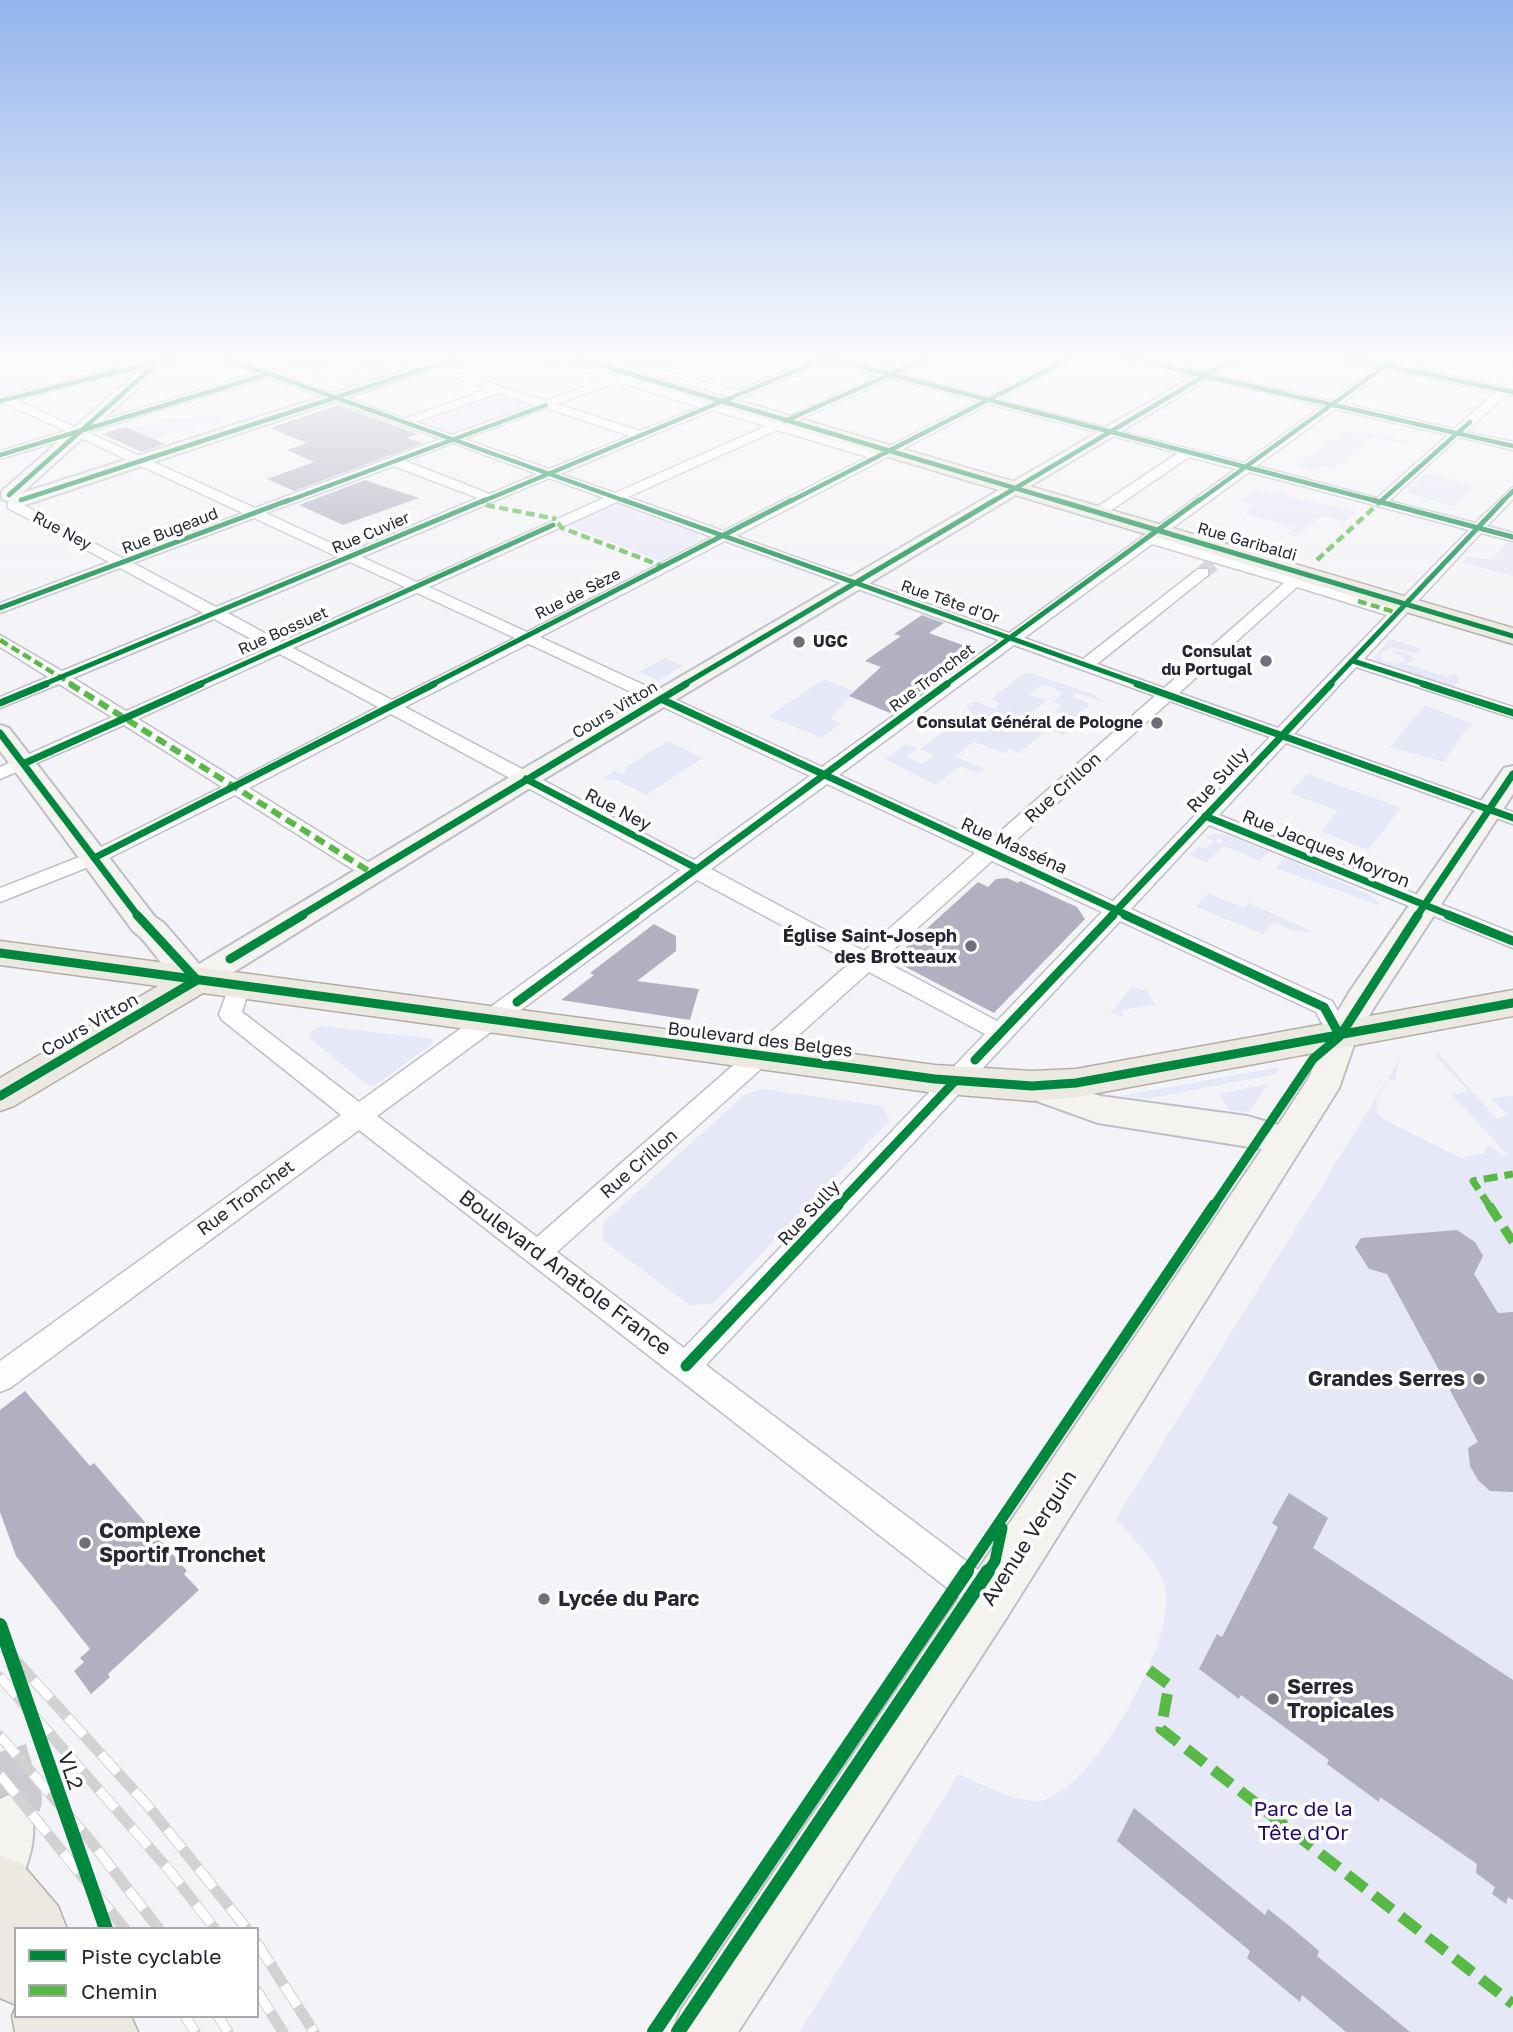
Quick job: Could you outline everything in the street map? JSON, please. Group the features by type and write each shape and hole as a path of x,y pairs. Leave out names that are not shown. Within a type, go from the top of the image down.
{"main road":[{"path":"6,503 59,451"},
{"path":"6,503 172,451"},
{"name":"Rue Garibaldi","path":"877,451 1099,512 1154,534 1403,609 1513,636"},
{"name":"Cours Vitton","path":"235,973 372,873 1076,451"},
{"path":"0,733 144,924 153,930 175,959 197,980"},
{"name":"Avenue Verguin","path":"703,2032 990,1600 1284,1141 1327,1079 1340,1036 1424,905 1501,814 1513,774"},
{"name":"Boulevard des Belges","path":"0,953 197,980 235,973 504,1011 760,1056 965,1070 1032,1086 1098,1109 1247,1130 1284,1141"},
{"name":"Cours Vitton","path":"0,1096 197,980"},
{"name":"Boulevard des Belges","path":"1032,1086 1076,1083 1513,1003"},
{"path":"0,1886 33,1927"},
{"path":"0,1954 14,1970"}],"street":[{"name":"Rue Masséna","path":"119,451 1324,1007 1340,1036"},
{"name":"Rue Bugeaud","path":"0,608 422,451"},
{"name":"Rue Tête d'Or","path":"483,451 1501,814"},
{"name":"Rue Cuvier","path":"0,703 603,451"},
{"name":"Rue Bossuet","path":"0,774 720,451"},
{"name":"Rue de Sèze","path":"0,895 94,858 235,788 888,451"},
{"path":"1184,451 1513,537"},
{"name":"Rue Tronchet","path":"0,1378 1268,451"},
{"path":"1381,502 1438,451"},
{"path":"1099,512 1188,452"},
{"path":"393,461 489,498"},
{"name":"Rue Sully","path":"686,1366 1115,909 1513,491"},
{"name":"Rue Ney","path":"6,503 696,868 999,1032"},
{"path":"1154,534 1212,565 1299,577"},
{"path":"1084,666 1212,565"},
{"name":"Rue Crillon","path":"538,1252 1299,577"},
{"path":"0,640 372,873"},
{"path":"1353,661 1513,713"},
{"name":"Rue Jacques Moyron","path":"1205,816 1513,941"},
{"name":"Boulevard Anatole France","path":"235,973 230,1014 357,1116 990,1600"}],"green space":[{"path":"1316,451 1357,451 1334,469 1321,466 1315,471 1295,466"},
{"path":"1426,474 1475,485 1454,507 1406,492"},
{"path":"1255,489 1275,494 1281,490 1293,498 1357,511 1345,522 1322,516 1295,537 1287,534 1294,527 1244,514 1254,505 1239,501"},
{"path":"619,506 698,534 698,541 660,561 567,525 609,507"},
{"path":"1508,541 1513,542 1513,576 1462,563 1466,557 1492,559"},
{"path":"1390,639 1421,649 1417,654 1391,647 1381,653 1381,660 1396,664 1405,661 1403,657 1392,652 1395,650 1411,655 1413,660 1407,664 1447,677 1455,673 1459,680 1454,688 1380,664 1373,658"},
{"path":"665,658 683,666 658,681 639,672"},
{"path":"1026,672 1093,694 1103,702 1076,693 1072,696 1091,704 1075,718 1080,721 1063,735 1050,730 1067,716 1055,711 1061,705 1053,702 1063,693 1050,686 1041,685 1029,695 1047,700 1024,719 1048,729 1019,753 1009,749 1003,753 974,742 955,756 984,769 978,773 960,766 936,785 885,759 906,744 918,748 907,757 923,764 934,755 920,749 951,726 945,723 949,720 954,722 971,711 965,707 974,701 996,709 998,702 991,699"},
{"path":"824,679 854,691 831,719 841,724 821,738 769,716"},
{"path":"1425,705 1473,724 1466,729 1444,762 1390,747"},
{"path":"668,741 703,758 646,795 615,779 612,781 604,777 615,771 622,774 628,771 624,768"},
{"path":"1308,774 1401,808 1368,850 1321,831 1338,811 1290,793"},
{"path":"1224,834 1269,852 1260,861 1224,846 1206,862 1190,855 1199,846 1205,849 1212,841 1220,844 1223,841 1218,837 1217,842 1206,837 1209,835"},
{"path":"1284,858 1373,896 1381,906 1276,868"},
{"path":"1208,893 1245,908 1249,903 1313,932 1291,930 1274,922 1263,934 1196,907"},
{"path":"1132,987 1146,990 1155,1005 1122,1010 1124,1017 1110,1013"},
{"path":"320,1026 433,1040 432,1044 374,1086 367,1085 310,1038 309,1033"},
{"name":"Parc de la Tête d'Or","path":"1438,1053 1497,1119 1508,1115 1491,1098 1513,1096 1513,2032 800,2032 958,1774 1013,1797 1044,1800 1065,1788 1087,1767 1130,1705 1160,1637 1166,1607 1164,1583 1160,1574 1116,1519 1399,1061 1395,1081 1389,1079 1376,1101 1377,1113 1383,1119 1461,1158 1485,1153 1486,1147 1490,1145 1503,1156 1508,1155 1452,1095 1468,1091 1435,1054"},
{"path":"1280,1067 1276,1074 1147,1099 1120,1096"},
{"path":"1268,1084 1249,1112 1230,1111 1219,1094"},
{"path":"762,1089 882,1106 890,1120 713,1304 690,1305 603,1241 603,1223 744,1095"}],"building":[{"path":"289,451 403,451 294,491 267,479 314,462"},
{"path":"365,480 419,498 343,525 299,505"},
{"path":"922,615 944,623 929,633 977,650 890,713 849,696 881,667 865,661 901,636 894,634"},
{"name":"Église Saint-Joseph des Brotteaux","path":"1007,878 1018,883 1020,881 1077,907 1085,919 994,1013 892,960 978,882 988,887 996,879"},
{"path":"654,924 676,936 676,951 637,981 699,989 690,1020 561,1000 594,975 590,973"},
{"name":"Grandes Serres","path":"1457,1230 1475,1242 1483,1256 1474,1274 1498,1313 1513,1312 1513,1492 1490,1491 1478,1480 1470,1466 1468,1448 1478,1442 1387,1274 1369,1269 1355,1247 1361,1238"},
{"name":"Complexe Sportif Tronchet","path":"25,1391 90,1466 94,1463 187,1571 184,1574 199,1590 108,1674 110,1677 91,1694 74,1671 84,1662 80,1658 90,1649 16,1556 0,1512 0,1410"},
{"name":"Serres Tropicales","path":"1289,1493 1328,1518 1313,1548 1513,1680 1513,1900 1508,1897 1506,1904 1492,1894 1495,1887 1476,1873 1477,1864 1380,1797 1379,1802 1327,1764 1329,1760 1241,1695 1239,1699 1199,1669 1217,1634 1222,1637 1278,1527 1272,1523"},
{"path":"1134,1808 1265,1915 1268,1909 1292,1928 1319,1951 1317,1956 1410,2032 1346,2032 1302,1995 1300,2002 1247,1958 1250,1951 1117,1841"}],"tunnel":[{"path":"1203,572 1213,564"},
{"path":"0,1752 15,1800 8,1823"}],"railway":[{"path":"0,1643 148,1806 245,1927"},
{"path":"0,1677 170,1871 213,1927"},
{"path":"0,1736 89,1839 157,1927"},
{"path":"0,1775 123,1927"},
{"path":"259,1946 314,2032"},
{"path":"259,1994 283,2032"},
{"path":"186,2018 195,2032"},
{"path":"219,2018 228,2032"}],"marked path":[{"path":"1317,560 1380,502"},
{"path":"486,505 556,519"},
{"path":"558,523 562,528 662,566"},
{"path":"1358,601 1398,613"},
{"path":"0,640 372,873"},
{"path":"1513,1174 1473,1181 1513,1242"},
{"path":"1149,1670 1169,1685 1161,1729 1513,2004"}],"cycle path":[{"path":"0,455 14,451"},
{"path":"9,495 59,451"},
{"path":"21,500 172,451"},
{"path":"0,608 423,451"},
{"path":"485,451 1513,818"},
{"path":"0,703 604,451"},
{"path":"889,451 1513,636"},
{"path":"94,858 889,451"},
{"path":"230,959 537,772 1078,451"},
{"path":"1183,451 1513,537"},
{"path":"517,1002 1009,638 1268,451"},
{"path":"1380,502 1438,451"},
{"path":"975,1060 1513,491"},
{"path":"25,763 553,525"},
{"path":"1353,661 1513,713"},
{"path":"661,699 1324,1007 1340,1036"},
{"path":"0,733 144,924 153,930 175,959 197,980"},
{"path":"654,2032 1313,1059 1340,1036 1513,774"},
{"path":"526,779 696,868"},
{"path":"1205,816 1513,941"},
{"path":"0,953 935,1079 1032,1086 1076,1083 1513,1003"},
{"path":"0,1096 197,980"},
{"path":"686,1366 955,1081"},
{"path":"678,2032 995,1561 1002,1528"},
{"name":"VL2","path":"0,1625 105,1927"}],"place":[{"name":"UGC","path":"799,642"},
{"name":"Consulat du Portugal","path":"1266,661"},
{"name":"Consulat Général de Pologne","path":"1157,723"},
{"name":"Église Saint-Joseph des Brotteaux","path":"971,946"},
{"name":"Grandes Serres","path":"1479,1379"},
{"name":"Complexe Sportif Tronchet","path":"85,1543"},
{"name":"Lycée du Parc","path":"544,1599"},
{"name":"Serres Tropicales","path":"1273,1699"}]}
